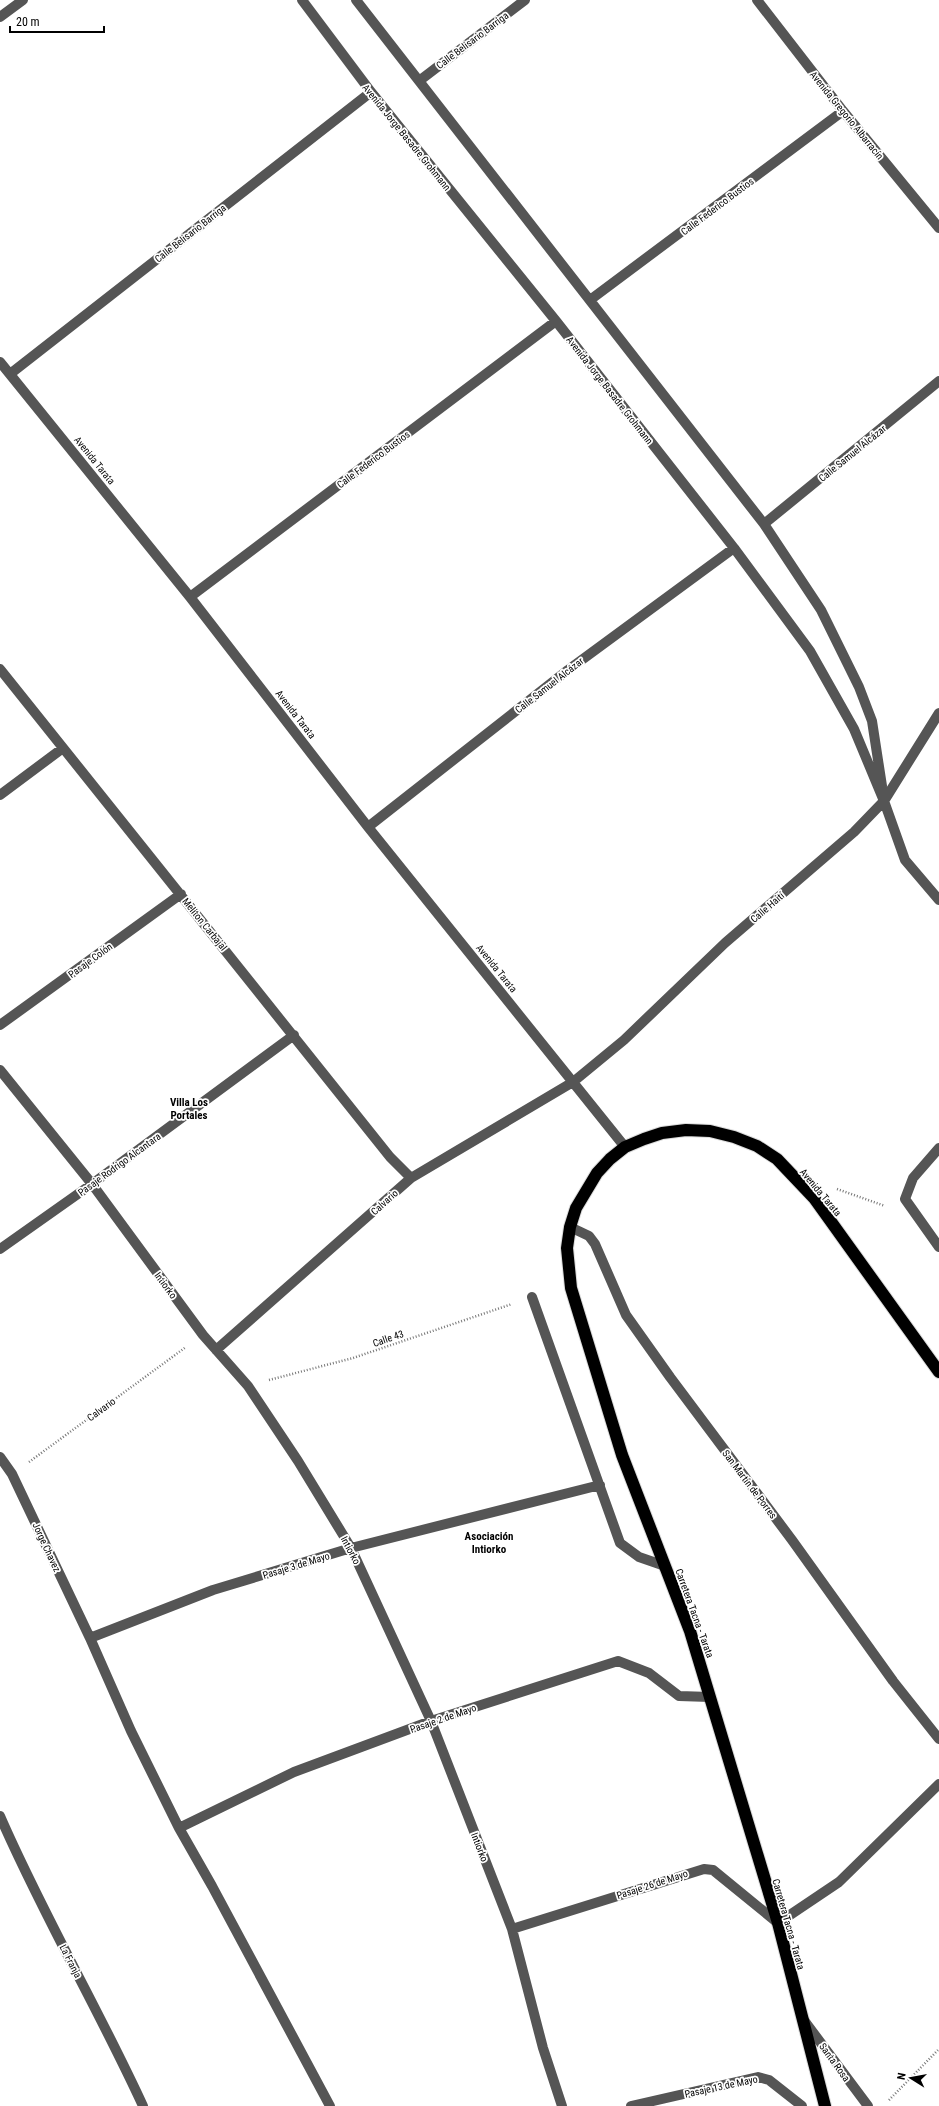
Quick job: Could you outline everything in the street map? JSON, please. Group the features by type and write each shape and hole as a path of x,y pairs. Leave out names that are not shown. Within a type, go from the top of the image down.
{"highway":[{"name":"Avenida Tarata","path":"626,1147 662,1133 686,1130 710,1131 746,1141 777,1159 814,1198 939,1372"},
{"name":"Carretera Tacna - Tarata","path":"626,1147 610,1159 593,1178 576,1208 570,1228 567,1248 570,1288 622,1455 690,1631 778,1923 825,2106"}],"street":[{"path":"0,17 23,0"},
{"name":"Avenida Jorge Basadre Grohmann","path":"302,0 371,92 556,321 734,548 810,651 854,729 884,801 905,860 939,900"},
{"name":"Avenida Jorge Basadre Grohmann","path":"356,0 764,524 821,610 859,687 872,721 884,801"},
{"name":"Calle Belisario Barriga","path":"420,81 525,0"},
{"name":"Avenida Gregorio Albarracín","path":"757,0 843,111 939,228"},
{"name":"Calle Belisario Barriga","path":"10,374 371,92"},
{"name":"Calle Federico Bustios","path":"590,300 843,111"},
{"name":"Calle Federico Bustios","path":"190,597 556,321"},
{"name":"Avenida Tarata","path":"0,362 190,597 368,827 626,1147"},
{"name":"Calle Samuel Alcázar","path":"764,524 939,381"},
{"name":"Calle Samuel Alcázar","path":"368,827 568,670 734,548"},
{"name":"Meliton Carbajal","path":"0,668 390,1157 411,1178"},
{"name":"Calle Haití","path":"573,1082 624,1040 725,943 854,832 884,801 939,713"},
{"path":"0,795 63,748"},
{"name":"Pasaje Colón","path":"0,1025 181,894"},
{"name":"Pasaje Rodrigo Alcantara","path":"0,1249 92,1184 294,1035"},
{"name":"Intiorko","path":"0,1070 92,1184 203,1335 248,1386 294,1455 351,1548 431,1721 512,1930 543,2048 562,2106"},
{"name":"Calvario","path":"216,1350 411,1178 573,1082"},
{"path":"939,1148 914,1178 905,1199 939,1247"},
{"name":"San Martín de Porres","path":"570,1228 589,1236 595,1244 626,1315 670,1378 792,1540 893,1681 939,1739"},
{"path":"532,1297 620,1543 639,1557 665,1566"},
{"name":"Jorge Chavez","path":"0,1457 12,1474 90,1638 131,1730 179,1828 212,1886 330,2106"},
{"name":"Pasaje 3 de Mayo","path":"90,1638 213,1590 351,1548 600,1485"},
{"name":"Pasaje 2 de Mayo","path":"179,1828 294,1772 431,1721 618,1661 648,1673 678,1696 710,1697"},
{"path":"778,1923 839,1882 939,1784"},
{"name":"La Franja","path":"0,1816 20,1862 83,1984 143,2106"},
{"name":"Pasaje 26 de Mayo","path":"512,1930 704,1869 713,1870 778,1923"},
{"name":"Santa Rosa","path":"803,2018 868,2106"},
{"name":"Pasaje 13 de Mayo","path":"631,2106 758,2077 769,2080 802,2106"}],"path":[{"path":"837,1189 886,1207"},
{"name":"Calle 43","path":"248,1386 353,1358 532,1297"},
{"name":"Calvario","path":"12,1474 203,1335"},
{"path":"888,2101 939,2048"}],"district":[{"name":"Villa Los Portales","path":"189,1108"},
{"name":"Asociación Intiorko","path":"489,1542"}]}
